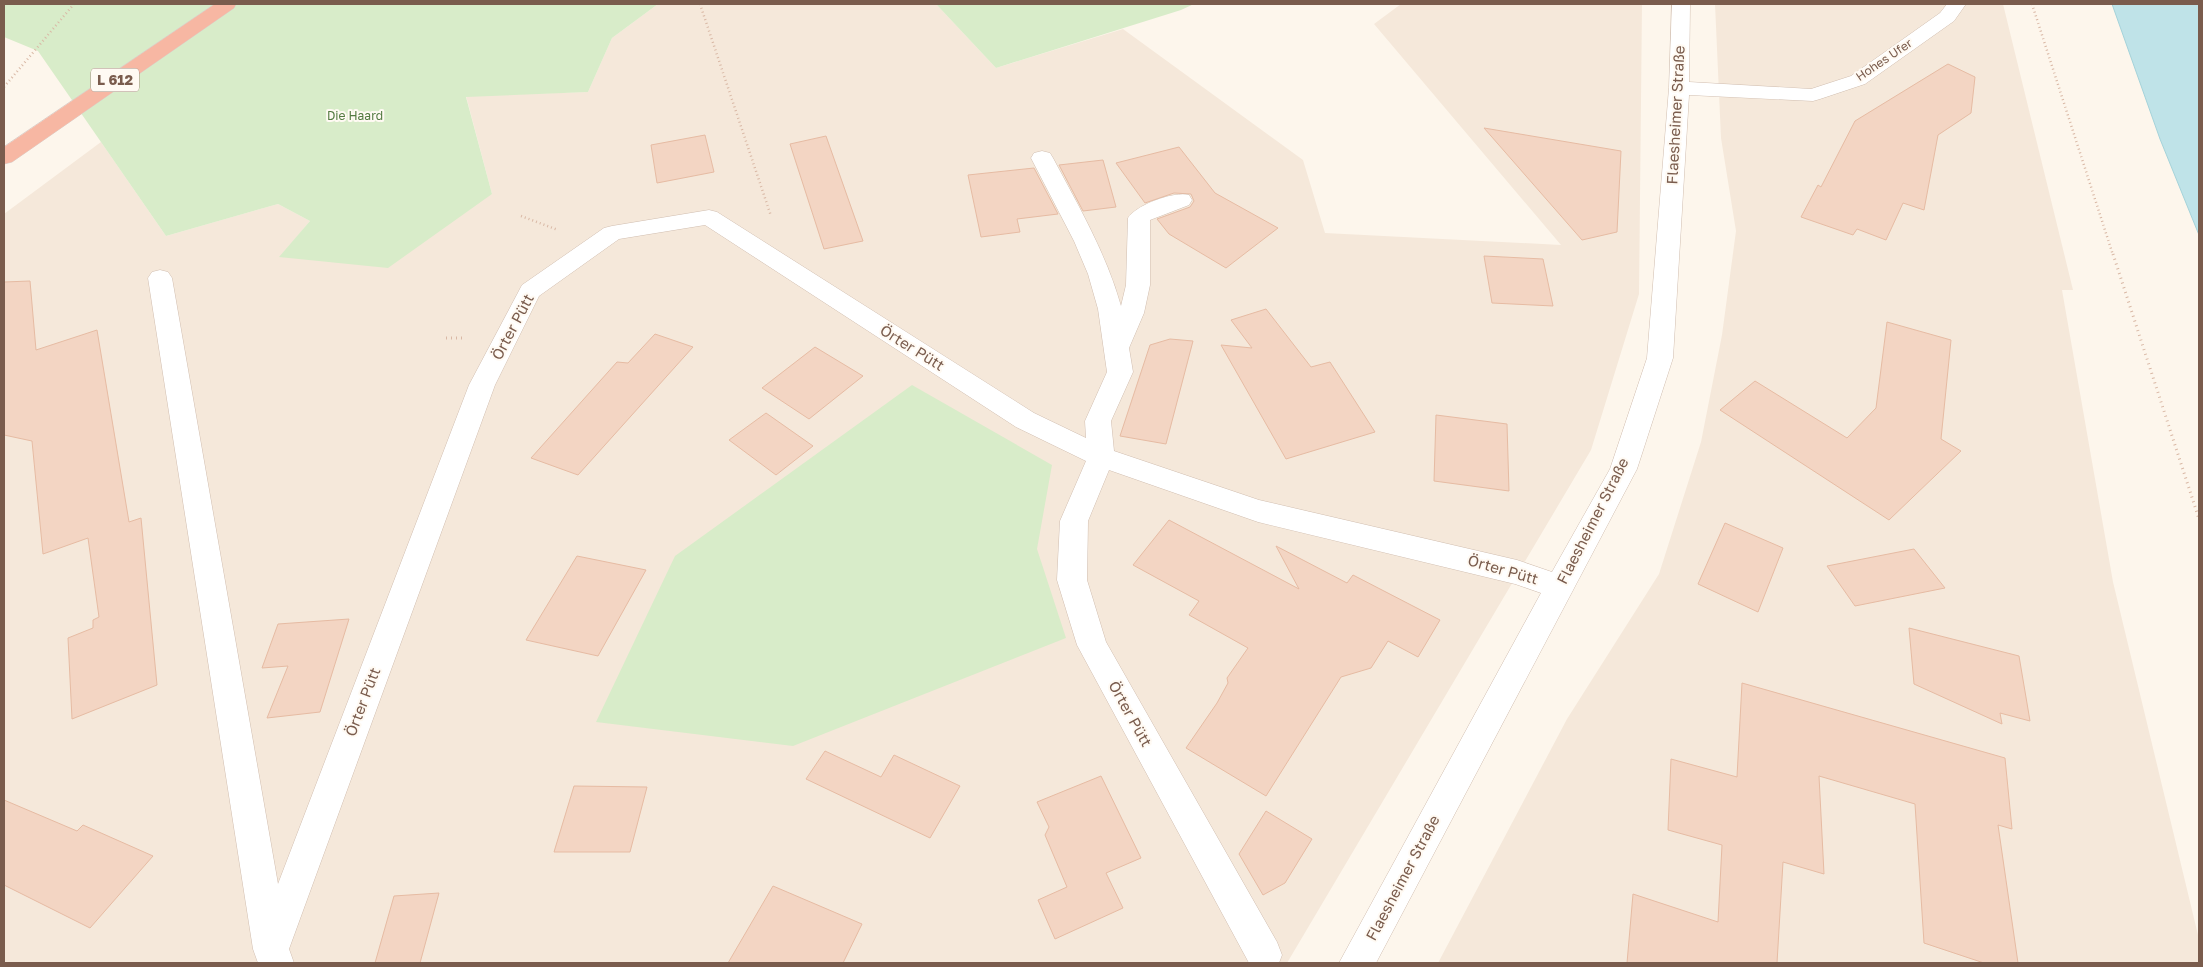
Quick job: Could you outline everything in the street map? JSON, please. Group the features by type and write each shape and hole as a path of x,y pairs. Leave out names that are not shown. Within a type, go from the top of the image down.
{"highway":[{"name":"L 612","path":"4,157 227,4"}],"street":[{"name":"Flaesheimer Straße","path":"1357,963 1623,469 1660,358 1679,88 1681,4"},
{"name":"Hohes Ufer","path":"1679,88 1812,95 1858,80 1947,17 1958,4"},
{"path":"1042,158 1086,241 1100,274 1117,347 1120,372 1098,421 1101,457"},
{"path":"1117,347 1132,313 1138,286 1139,218 1145,213 1181,200"},
{"name":"Örter Pütt","path":"274,956 482,385 530,291 612,233 709,217 1025,420 1101,457 1258,511 1517,572 1559,587"},
{"name":"Örter Pütt","path":"160,278 274,956"},
{"name":"Örter Pütt","path":"1101,457 1074,521 1072,580 1092,645 1264,955"}],"path":[{"path":"4,87 74,4"},
{"path":"700,4 790,270"},
{"path":"2032,4 2199,519"}],"shaded area":[{"path":"658,4 936,4 996,68 1123,29 1303,160 1325,233 1561,245 1374,24 1401,4 1642,4 1639,294 1591,450 1287,963 4,963 4,214 101,142 166,236 278,204 310,221 280,257 492,194 466,96 588,92 612,38"},
{"path":"1715,4 2003,4 2073,290 2062,290 2113,582 2198,935 2199,963 1438,963 1567,719 1659,574 1701,442 1722,335 1736,231 1721,138"}],"green space":[{"name":"Die Haard","path":"4,4 658,4 612,38 588,92 466,97 492,194 388,268 279,257 310,221 278,204 166,236 38,51 4,37"},
{"path":"936,4 1194,4 1181,10 996,68"},
{"path":"912,385 1052,465 1037,549 1066,638 793,746 596,722 675,556"}],"water":[{"path":"2112,4 2199,4 2199,235 2160,139"}],"building":[{"path":"1948,64 1975,77 1971,113 1938,135 1924,210 1903,203 1886,240 1857,229 1853,235 1801,217 1818,185 1821,187 1855,121"},
{"path":"1484,128 1621,151 1617,232 1582,240"},
{"path":"705,135 714,172 657,183 651,145"},
{"path":"826,136 863,241 824,249 790,144"},
{"path":"1179,147 1215,193 1278,228 1226,268 1169,234 1157,219 1190,207 1194,201 1191,194 1174,193 1145,203 1116,163"},
{"path":"1103,160 1116,207 1083,211 1059,165"},
{"path":"1034,168 1058,214 1017,219 1020,232 981,237 968,175"},
{"path":"1484,256 1543,259 1553,306 1492,303"},
{"path":"30,281 36,350 97,330 129,522 141,518 157,685 72,719 68,638 93,628 93,620 99,617 88,538 43,554 32,441 4,435 4,282"},
{"path":"1266,309 1311,367 1330,362 1375,432 1286,459 1221,345 1252,348 1231,320"},
{"path":"1887,322 1951,340 1941,439 1961,451 1889,520 1720,410 1755,381 1847,438 1876,408"},
{"path":"655,334 693,347 578,475 531,458 617,362 628,363"},
{"path":"1170,339 1193,341 1166,444 1120,436 1150,345"},
{"path":"815,347 863,376 809,419 762,388"},
{"path":"766,413 813,446 776,475 729,440"},
{"path":"1436,415 1507,424 1509,491 1434,481"},
{"path":"1169,520 1299,589 1276,546 1347,583 1353,575 1440,620 1418,657 1388,641 1371,668 1341,677 1266,796 1186,748 1217,703 1228,683 1227,678 1248,648 1189,615 1199,601 1133,565"},
{"path":"1725,523 1783,548 1758,612 1698,584"},
{"path":"1914,549 1945,588 1855,606 1827,566"},
{"path":"577,556 646,570 598,656 526,640"},
{"path":"349,619 320,712 267,718 288,666 262,668 278,624"},
{"path":"1909,628 2019,656 2030,721 2000,713 2002,724 1914,684"},
{"path":"1742,683 2005,758 2012,829 1998,825 2018,963 1984,963 1924,943 1915,804 1819,776 1824,874 1783,862 1777,963 1627,963 1633,894 1718,922 1722,845 1668,830 1671,759 1737,777"},
{"path":"825,751 881,777 894,755 960,786 930,838 806,779"},
{"path":"1101,776 1141,858 1106,873 1123,908 1055,939 1038,900 1067,887 1045,835 1049,827 1037,802"},
{"path":"574,786 647,787 630,852 554,852"},
{"path":"4,800 77,831 83,825 153,856 90,928 4,885"},
{"path":"1266,811 1312,839 1285,883 1263,895 1239,854"},
{"path":"773,886 862,924 843,963 728,963"},
{"path":"439,893 420,963 375,963 394,896"}]}
